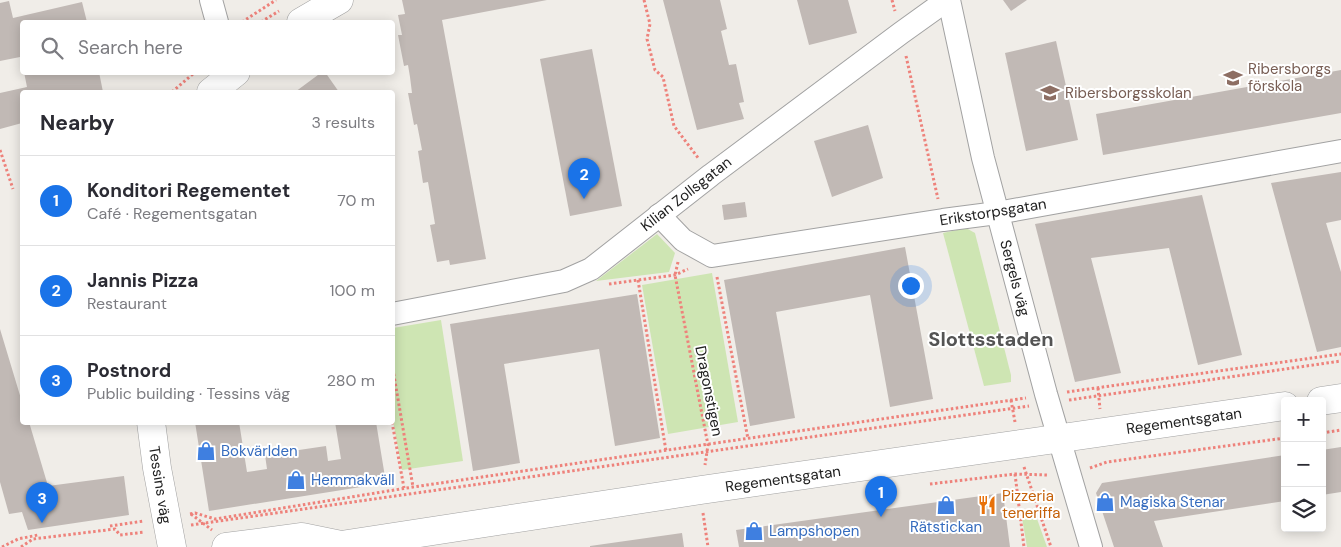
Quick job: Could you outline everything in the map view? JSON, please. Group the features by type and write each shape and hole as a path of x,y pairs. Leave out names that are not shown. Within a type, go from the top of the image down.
{"street":[{"path":"211,0 216,20"},
{"path":"292,15 339,0"},
{"name":"Kilian Zollsgatan","path":"395,313 564,281 591,269 711,175 948,0"},
{"name":"Sergels väg","path":"948,0 997,213 1047,399 1091,547"},
{"path":"214,90 232,75"},
{"name":"Erikstorpsgatan","path":"712,256 997,213 1341,151"},
{"path":"659,215 683,240 712,256"},
{"path":"1326,400 1341,398"},
{"name":"Regementsgatan","path":"226,547 302,537 339,546 701,490 1281,407"},
{"name":"Tessins väg","path":"151,425 156,468 168,531"}],"path":[{"path":"245,20 276,0"},
{"path":"644,0 650,24 647,39 655,70 663,77 674,126 711,175"},
{"path":"892,0 943,220"},
{"path":"270,20 292,15"},
{"path":"178,90 175,88 190,75"},
{"path":"0,150 13,189"},
{"name":"Dragonstigen","path":"683,240 675,275 708,445 701,490 708,547"},
{"path":"603,285 675,275 712,256 748,439"},
{"path":"638,280 666,451"},
{"path":"20,547 33,539 115,529 120,536 168,531 1012,408 1047,399 1341,354"},
{"path":"110,526 168,531 195,513 216,519 404,488 1011,400 1047,399 1341,361"},
{"path":"395,381 414,487"},
{"path":"1011,400 1021,458 1051,547"},
{"path":"393,425 404,488"},
{"path":"1326,432 1341,430"},
{"path":"927,484 1015,474 1069,475 1107,462 1281,439"},
{"path":"1015,474 1024,547"},
{"path":"2,547 18,539 38,536"}],"green space":[{"path":"966,228 975,233 1011,375 1011,382 984,386 943,233"},
{"path":"657,234 675,253 669,272 596,281"},
{"path":"712,273 738,422 668,434 642,285"},
{"path":"441,320 463,461 402,470 394,425 395,328"},
{"path":"1036,516 1047,547 1027,547 1022,518"}],"building":[{"path":"402,0 547,0 442,20 486,259 450,265 449,260 437,262 430,225 435,224 428,182 423,183 418,151 422,150 417,124 414,125 408,93 412,93 408,65 404,66 398,35 402,35 398,15 405,14"},
{"path":"663,0 720,0 727,29 721,31 729,65 736,64 744,102 739,103 744,119 697,130"},
{"path":"797,0 848,0 857,33 809,45"},
{"path":"1003,0 1027,0 1011,11"},
{"path":"9,1 13,18 82,2 86,20 20,20 20,57 0,61 0,3"},
{"path":"1056,41 1078,140 1026,151 1005,53"},
{"path":"592,49 622,206 570,216 540,59"},
{"path":"1341,70 1341,113 1103,155 1096,114"},
{"path":"25,75 100,75 103,90 20,90 20,124 0,129 0,93 27,87"},
{"path":"318,75 327,75 338,90 298,90"},
{"path":"868,125 883,178 832,197 814,141"},
{"path":"1341,172 1341,220 1326,223 1341,272 1341,347 1317,352 1271,183"},
{"path":"1202,195 1242,355 1198,365 1169,248 1091,258 1121,373 1075,382 1035,224"},
{"path":"745,202 747,217 724,220 722,205"},
{"path":"905,247 933,399 890,407 870,295 776,312 795,418 750,426 724,280"},
{"path":"637,294 660,438 615,446 599,349 504,364 520,463 473,471 450,324"},
{"path":"0,329 20,395 20,425 30,425 48,486 124,476 129,515 28,530 22,512 9,514 0,482"},
{"path":"195,425 239,425 247,472 267,469 265,455 326,446 328,461 341,459 335,425 376,425 386,483 209,511"},
{"path":"1341,447 1341,492 1326,494 1326,449"},
{"path":"1281,456 1281,502 1154,521 1163,547 1114,547 1096,493 1102,483"},
{"path":"1003,493 1010,547 739,547 736,530"},
{"path":"682,533 684,547 590,547 590,546"}],"place":[{"name":"Ribersborgs förskola","path":"1233,78"},
{"name":"Ribersborgsskolan","path":"1050,93"},
{"name":"Jannis Pizza","path":"584,199"},
{"name":"Bokvärlden","path":"206,451"},
{"name":"Hemmakväll","path":"296,480"},
{"name":"Magiska Stenar","path":"1105,502"},
{"name":"Rätstickan","path":"946,505"},
{"name":"Pizzeria teneriffa","path":"987,505"},
{"name":"Konditori Regementet","path":"881,517"},
{"name":"Postnord","path":"42,523"},
{"name":"Lampshopen","path":"754,531"}],"district":[{"name":"Slottsstaden","path":"991,339"}]}
